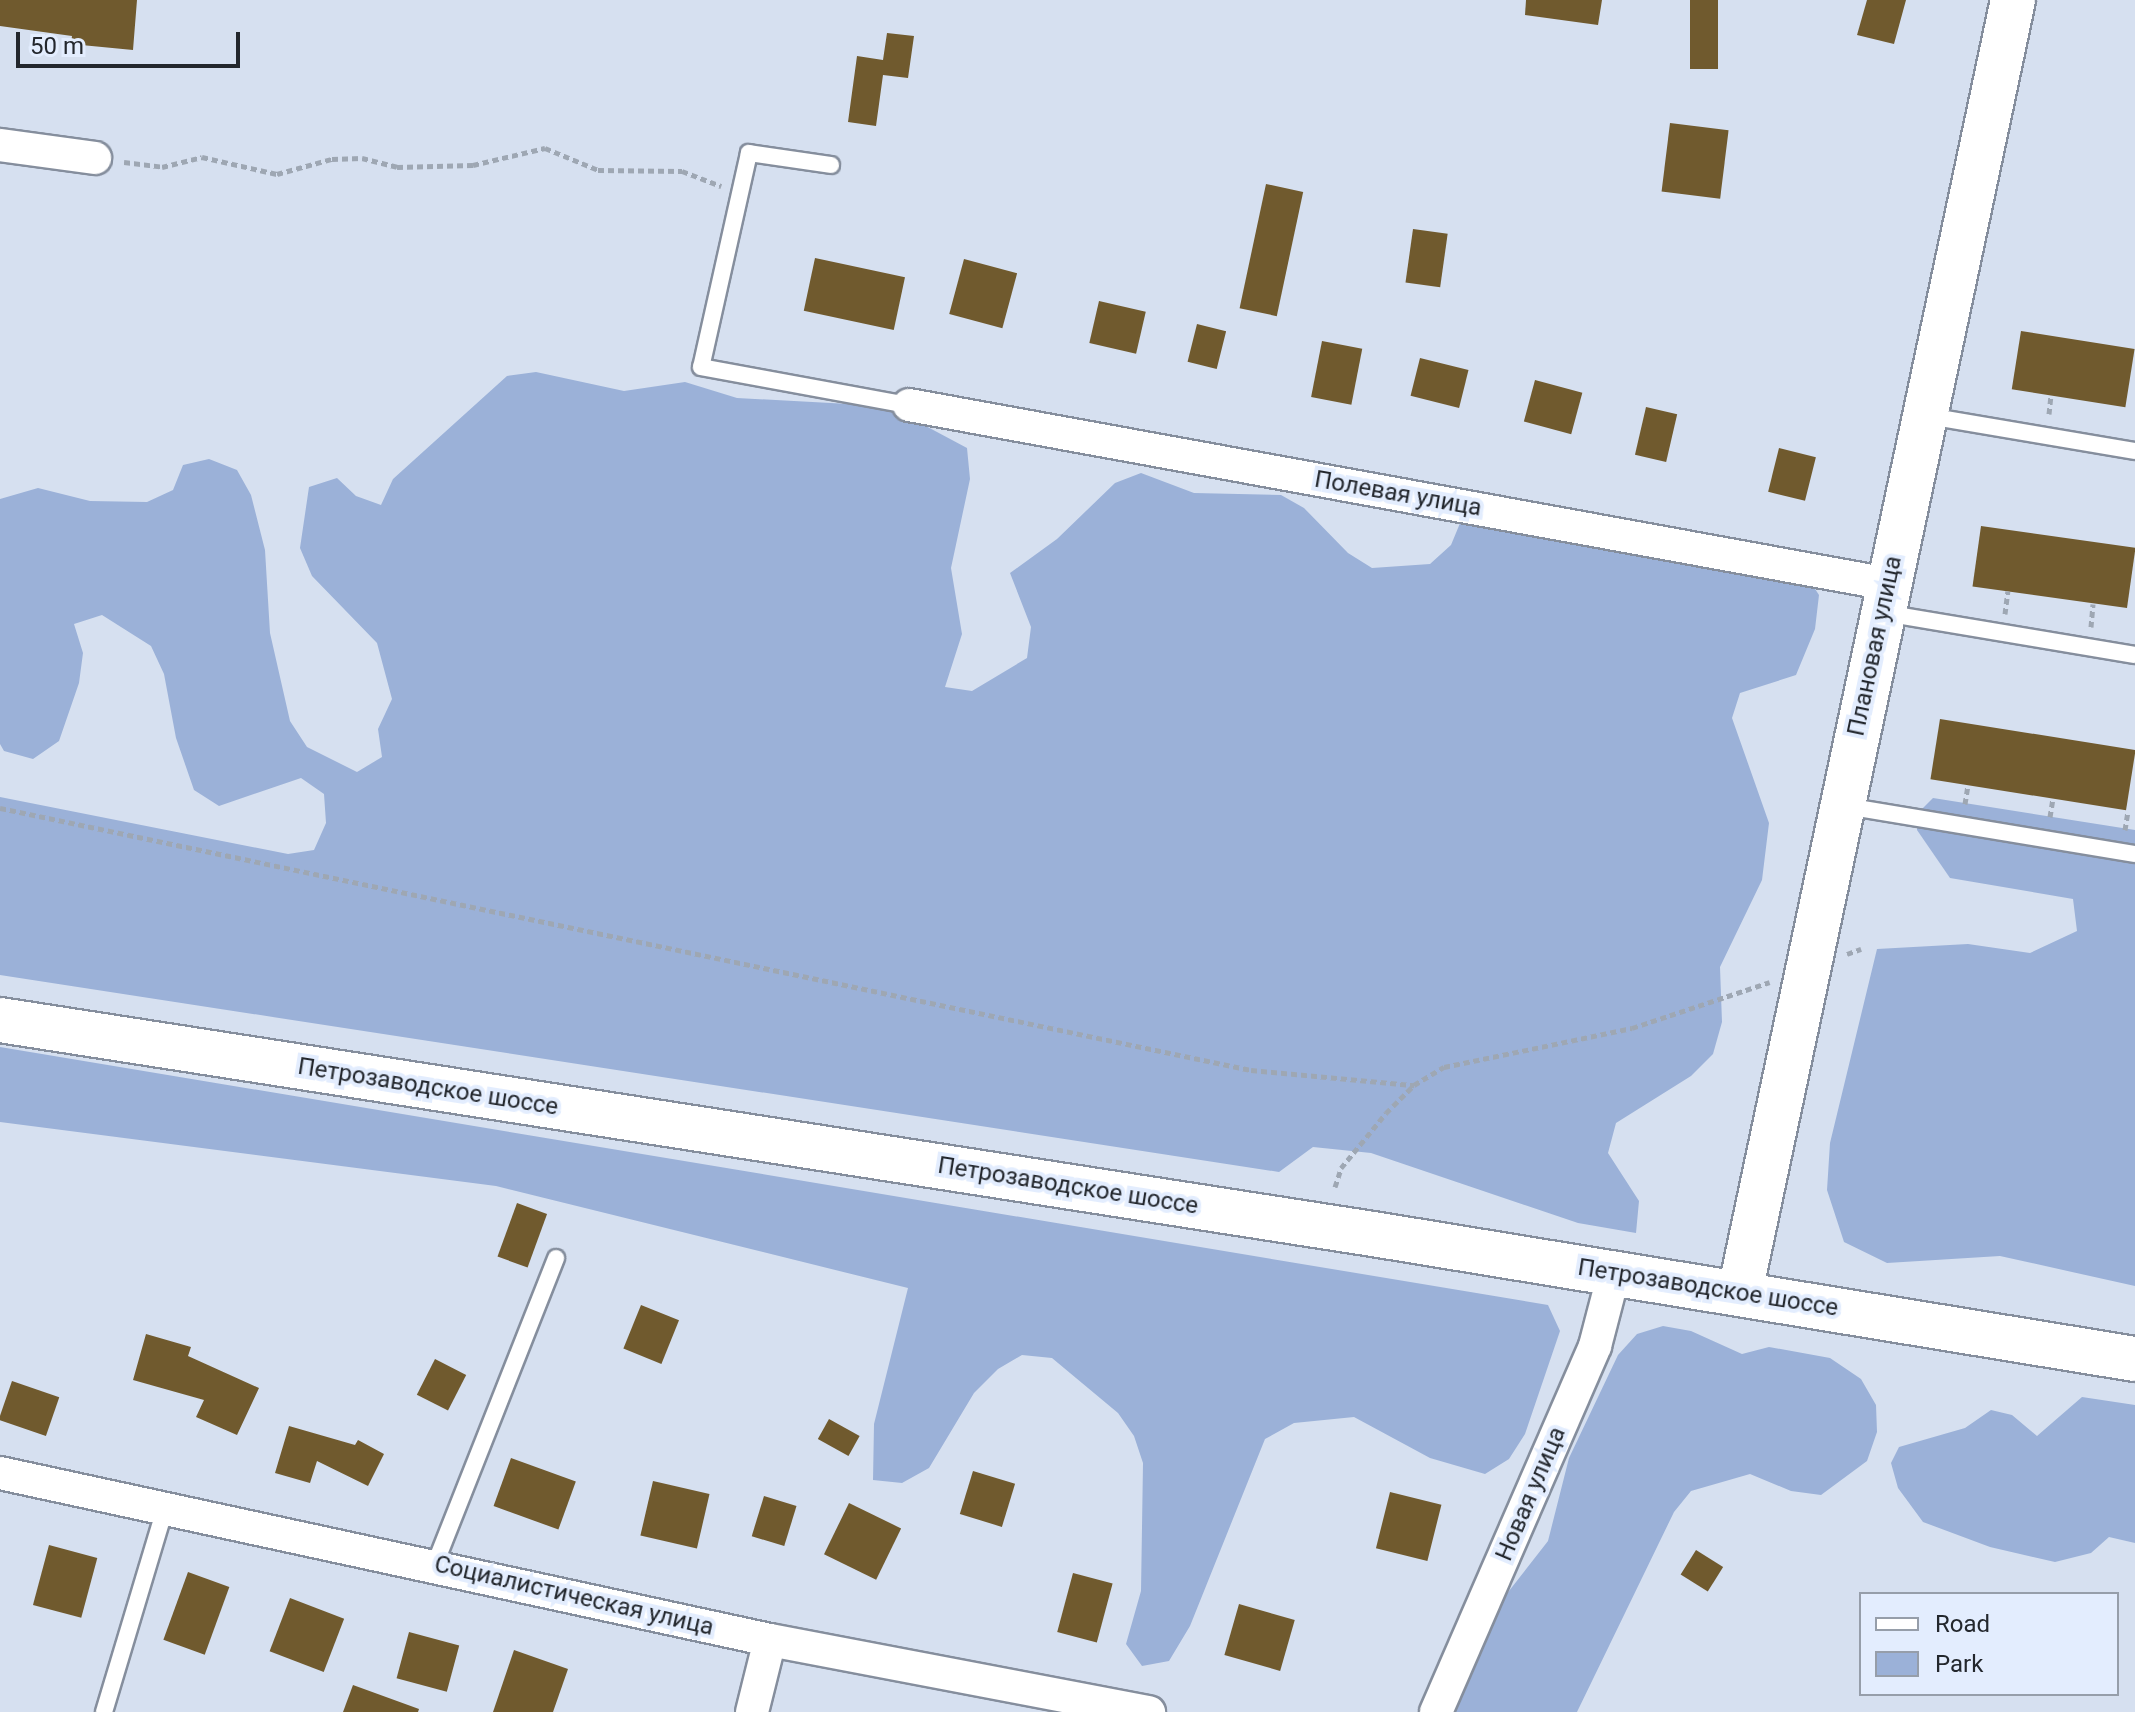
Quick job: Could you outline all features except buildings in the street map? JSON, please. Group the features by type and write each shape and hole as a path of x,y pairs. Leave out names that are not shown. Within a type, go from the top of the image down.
{"main road":[{"name":"Плановая улица","path":"1740,1292 2013,0"},
{"name":"Петрозаводское шоссе","path":"0,1020 1740,1292 2135,1359"}],"street":[{"path":"0,145 95,158"},
{"name":"Полевая улица","path":"909,405 1885,598"},
{"name":"Новая улица","path":"1436,1712 1595,1346 1614,1273"},
{"name":"Социалистическая улица","path":"0,1473 166,1505 770,1640 1149,1712"},
{"path":"752,1712 770,1640"}],"lane":[{"path":"831,165 749,153 701,367 909,405"},
{"path":"1924,415 2135,451"},
{"path":"1885,598 2135,655"},
{"path":"1841,805 2135,854"},
{"path":"435,1564 556,1258"},
{"path":"104,1712 166,1505"}],"path":[{"path":"95,158 162,167 202,157 277,174 332,159 362,158 397,167 473,165 545,148 598,170 682,171 740,193"},
{"path":"0,808 1251,1070 1414,1085"},
{"path":"1335,1187 1341,1168 1414,1085 1444,1067 1632,1028 1861,949"}],"green space":[{"path":"536,372 624,391 685,382 737,398 849,404 877,400 967,448 970,479 951,568 962,634 945,687 972,691 1027,658 1031,627 1010,573 1057,539 1115,483 1141,473 1194,493 1281,495 1304,508 1348,553 1372,568 1430,564 1451,545 1463,516 1804,572 1819,595 1815,629 1796,675 1740,693 1732,718 1769,823 1762,880 1720,967 1722,1022 1713,1054 1691,1076 1616,1123 1608,1153 1639,1201 1636,1233 1578,1223 1371,1153 1313,1147 1279,1172 0,975 0,797 288,854 314,850 326,823 324,794 301,778 219,806 194,790 176,738 164,674 151,646 102,615 74,624 83,653 79,683 59,741 33,759 4,751 0,744 0,499 38,488 90,501 147,502 173,490 183,465 209,459 237,470 251,495 265,550 270,633 290,721 307,747 357,772 382,757 378,729 392,699 377,643 312,576 300,548 309,487 337,478 356,496 381,505 393,479 507,376"},
{"path":"1933,798 2135,830 2135,1286 2000,1256 1887,1263 1844,1242 1827,1190 1830,1143 1877,949 1968,944 2030,953 2077,931 2073,899 1950,878 1917,830 1917,814"},
{"path":"0,1047 1548,1305 1560,1331 1525,1434 1509,1459 1485,1474 1430,1458 1354,1417 1294,1423 1265,1439 1190,1626 1169,1661 1142,1666 1126,1644 1141,1591 1143,1463 1134,1436 1118,1413 1052,1358 1022,1355 998,1369 974,1393 929,1468 902,1483 873,1480 874,1424 908,1288 496,1186 0,1122"},
{"path":"1663,1326 1691,1331 1742,1354 1769,1347 1830,1358 1861,1379 1876,1405 1877,1432 1867,1461 1821,1495 1791,1491 1750,1474 1691,1491 1674,1512 1577,1712 1454,1712 1498,1605 1548,1541 1569,1458 1618,1355 1637,1334"},
{"path":"2082,1397 2135,1405 2135,1543 2109,1537 2091,1553 2055,1562 1990,1547 1923,1522 1898,1488 1891,1463 1899,1447 1965,1428 1991,1410 2012,1415 2037,1436"}]}
